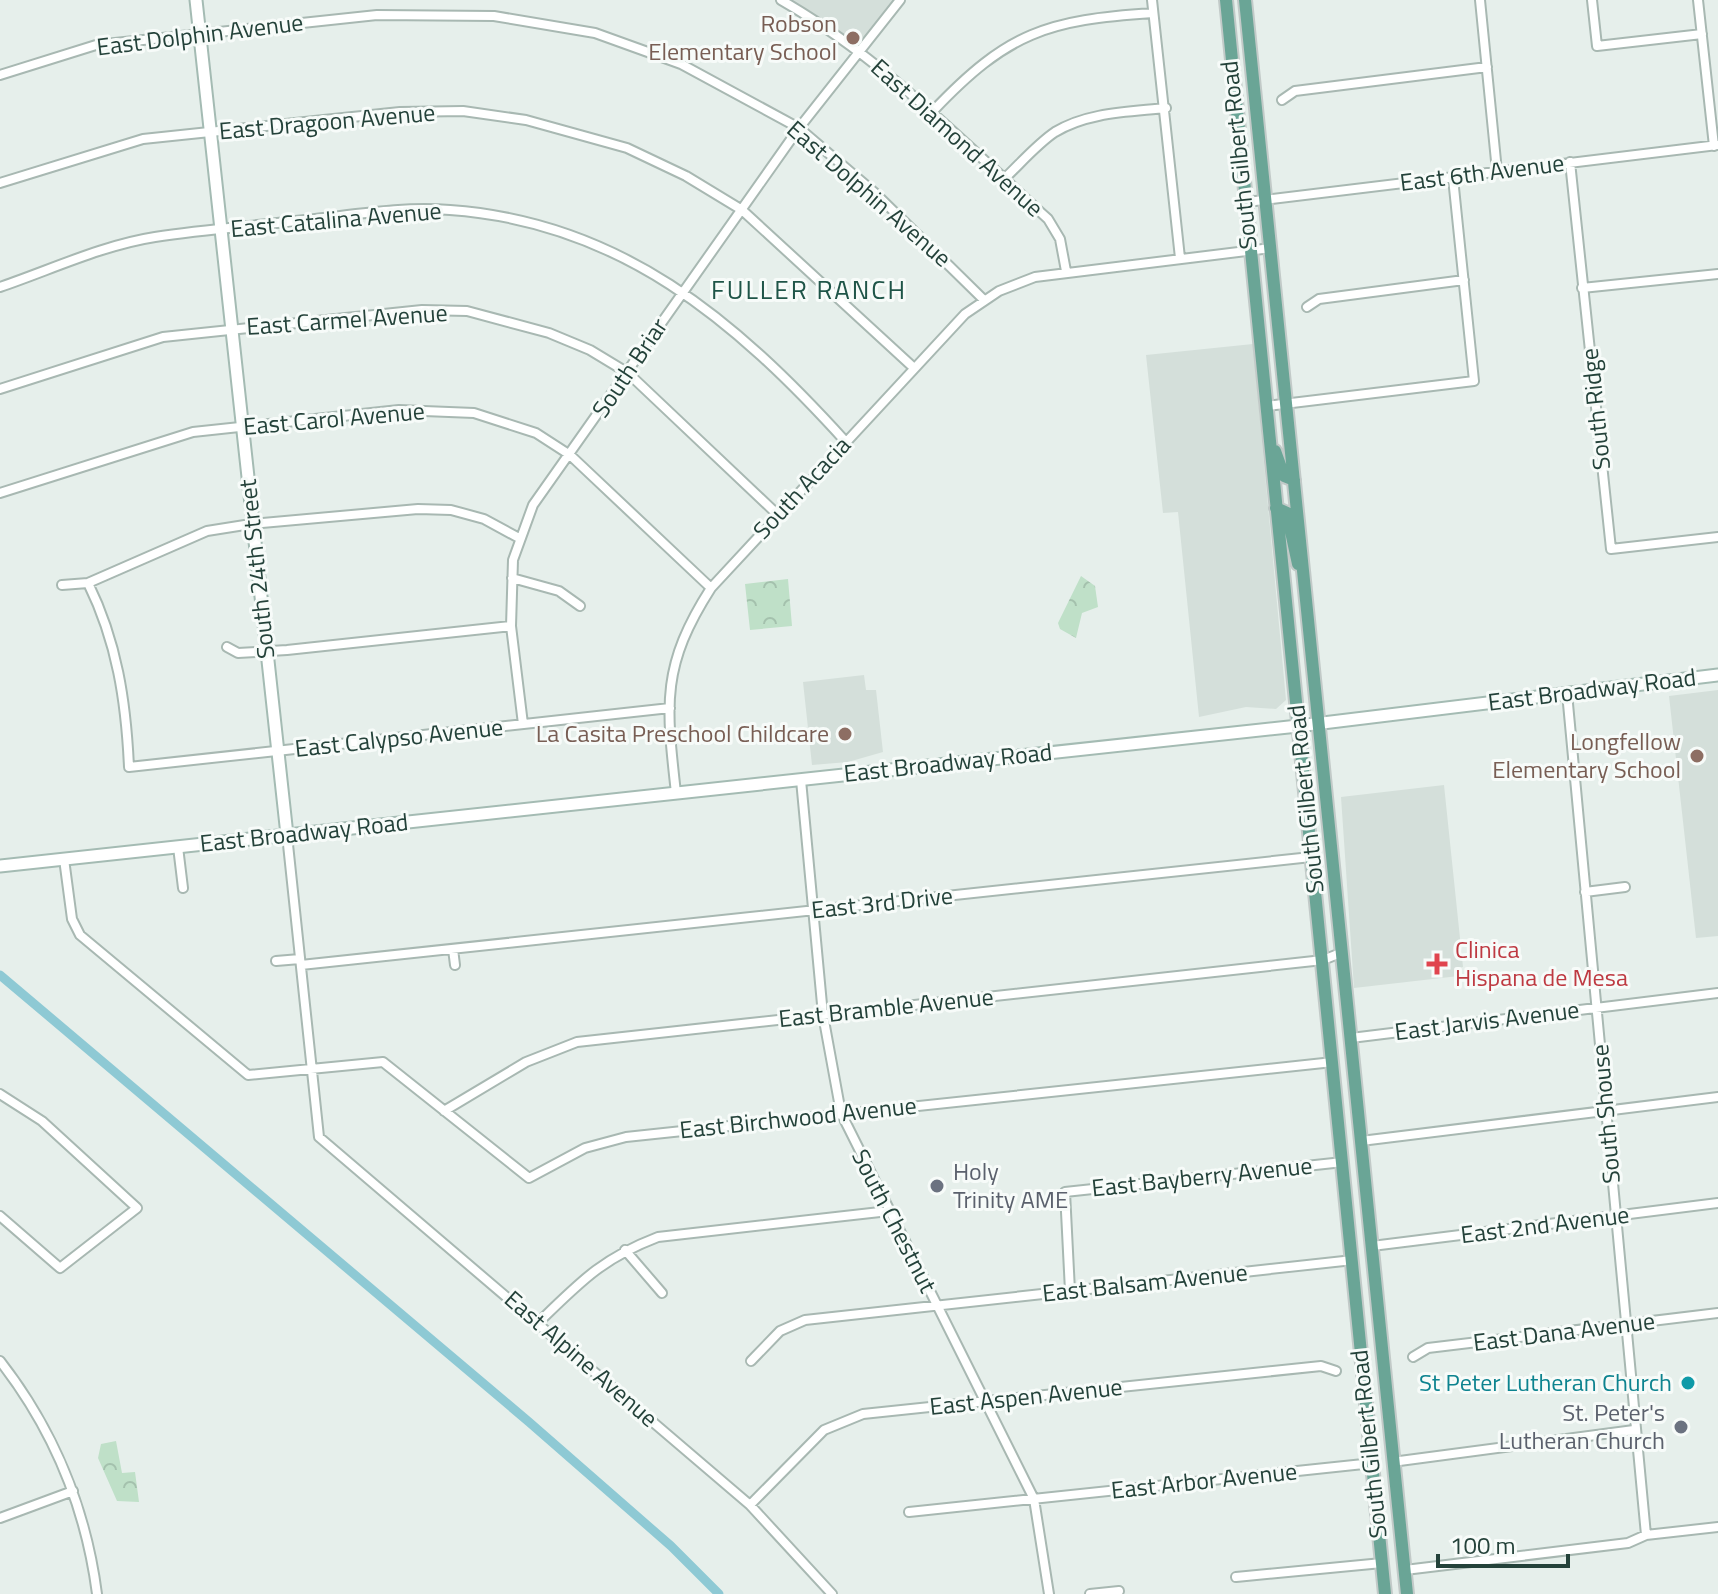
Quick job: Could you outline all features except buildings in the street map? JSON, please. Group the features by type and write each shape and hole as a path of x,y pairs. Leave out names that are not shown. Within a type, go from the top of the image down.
{"main road":[{"name":"South 24th Street","path":"196,0 287,835"},
{"name":"South Gilbert Road","path":"1226,0 1385,1594"},
{"name":"South Gilbert Road","path":"1245,0 1321,723 1407,1594"},
{"path":"1270,441 1284,476 1294,480"},
{"path":"1276,508 1287,513 1295,560 1304,573"},
{"name":"East Broadway Road","path":"0,866 1298,726 1718,675"}],"street":[{"name":"East Diamond Avenue","path":"781,0 858,50 933,111 1048,219 1060,239 1066,271"},
{"name":"South Briar","path":"523,724 511,626 512,578 519,538 533,505 799,128 900,0"},
{"path":"1152,0 1180,258"},
{"path":"1480,0 1497,171"},
{"path":"1592,0 1597,46 1702,34"},
{"path":"1698,0 1716,145"},
{"path":"933,111 965,77 1022,38 1060,23 1153,13"},
{"name":"East Dolphin Avenue","path":"0,75 96,45 392,15 494,16 595,33 681,64 799,128 875,193 984,300"},
{"path":"1282,100 1295,91 1487,67"},
{"path":"1004,179 1054,133 1077,122 1106,114 1166,108"},
{"name":"East Dragoon Avenue","path":"0,183 143,139 400,112 463,111 526,120 627,148 686,176 742,210 914,368"},
{"name":"East 6th Avenue","path":"1247,202 1716,145"},
{"name":"South Ridge","path":"1570,162 1611,549 1718,537"},
{"path":"1267,406 1474,381 1453,178"},
{"name":"East Catalina Avenue","path":"0,287 153,237 400,210 448,209 494,215 579,237 683,290 736,334 845,441"},
{"name":"South Acacia","path":"676,793 670,708 676,654 683,634 711,588 965,314 1020,281 1066,271 1271,248"},
{"path":"1582,288 1718,274"},
{"path":"1307,307 1319,299 1464,280"},
{"name":"East Carmel Avenue","path":"0,389 163,337 422,310 467,311 549,333 590,350 628,373 777,514"},
{"name":"East Carol Avenue","path":"0,493 164,440 242,427 438,409 474,413 536,433 570,455 711,588"},
{"path":"62,585 88,583 114,568 207,531 251,524 418,509 451,510 484,519 519,538"},
{"path":"512,578 559,591 580,606"},
{"name":"East Calypso Avenue","path":"88,583 107,621 117,656 129,767 670,708"},
{"path":"227,647 238,653 266,651 511,626"},
{"name":"South Shouse","path":"1567,693 1646,1535"},
{"name":"South Chestnut","path":"801,780 823,1015 841,1113 1034,1499 1049,1594"},
{"name":"South 24th Street","path":"287,835 319,1137"},
{"name":"East Broadway Road","path":"178,847 183,888"},
{"name":"East 3rd Drive","path":"276,961 300,962 453,949 1311,857"},
{"path":"64,859 72,919 80,935 248,1075 311,1068"},
{"path":"1585,892 1625,887"},
{"path":"453,949 455,965"},
{"name":"East Bramble Avenue","path":"444,1111 526,1062 577,1042 1323,960 1343,952"},
{"name":"East Jarvis Avenue","path":"1351,1038 1718,993"},
{"name":"East Birchwood Avenue","path":"311,1068 383,1062 529,1178 585,1148 626,1137 1333,1062"},
{"path":"0,1094 42,1121 137,1208 60,1268 0,1216"},
{"path":"1361,1141 1718,1097"},
{"name":"East Alpine Avenue","path":"319,1137 750,1505 832,1594"},
{"name":"East Bayberry Avenue","path":"1070,1291 1065,1192 1343,1162"},
{"name":"East 2nd Avenue","path":"1372,1246 1718,1203"},
{"path":"539,1322 591,1270 625,1250 658,1237 889,1211"},
{"path":"625,1250 662,1293"},
{"name":"East Balsam Avenue","path":"751,1361 780,1331 805,1320 1353,1260"},
{"name":"East Dana Avenue","path":"1413,1357 1428,1348 1718,1313"},
{"path":"0,1361 41,1421 73,1491 87,1534 97,1594"},
{"name":"East Aspen Avenue","path":"750,1505 824,1430 863,1414 1321,1366 1336,1371"},
{"path":"1392,1462 1634,1430"},
{"name":"East Arbor Avenue","path":"909,1512 1373,1463"},
{"path":"0,1518 73,1491"},
{"path":"1405,1570 1628,1543 1646,1535 1718,1527"},
{"path":"1236,1577 1382,1563"},
{"path":"1090,1594 1119,1591"}],"shaded area":[{"name":"Robson Elementary School","path":"781,0 900,0 858,50"},
{"path":"1253,344 1286,700 1276,709 1246,707 1199,717 1178,512 1163,513 1146,355"},
{"name":"La Casita Preschool Childcare","path":"864,675 866,690 876,690 883,752 848,762 812,765 803,682"},
{"name":"Longfellow Elementary School","path":"1718,690 1718,936 1696,938 1669,696"},
{"path":"1444,785 1463,967 1457,968 1459,976 1354,988 1341,797"}],"green space":[{"path":"1081,576 1095,586 1098,607 1082,613 1076,638 1060,629 1058,623"},
{"path":"788,579 792,626 750,630 745,584"},
{"path":"116,1441 122,1473 135,1472 139,1502 117,1501 98,1458 101,1444"}],"waterway":[{"path":"0,975 529,1422 671,1546 719,1594"}],"place":[{"name":"Robson Elementary School","path":"853,38"},
{"name":"La Casita Preschool Childcare","path":"845,734"},
{"name":"Longfellow Elementary School","path":"1697,756"},
{"name":"Clinica Hispana de Mesa","path":"1437,964"},
{"name":"Holy Trinity AME","path":"937,1186"},
{"name":"St Peter Lutheran Church","path":"1688,1383"},
{"name":"St. Peter's Lutheran Church","path":"1681,1427"}],"district":[{"name":"FULLER RANCH","path":"809,290"}]}
